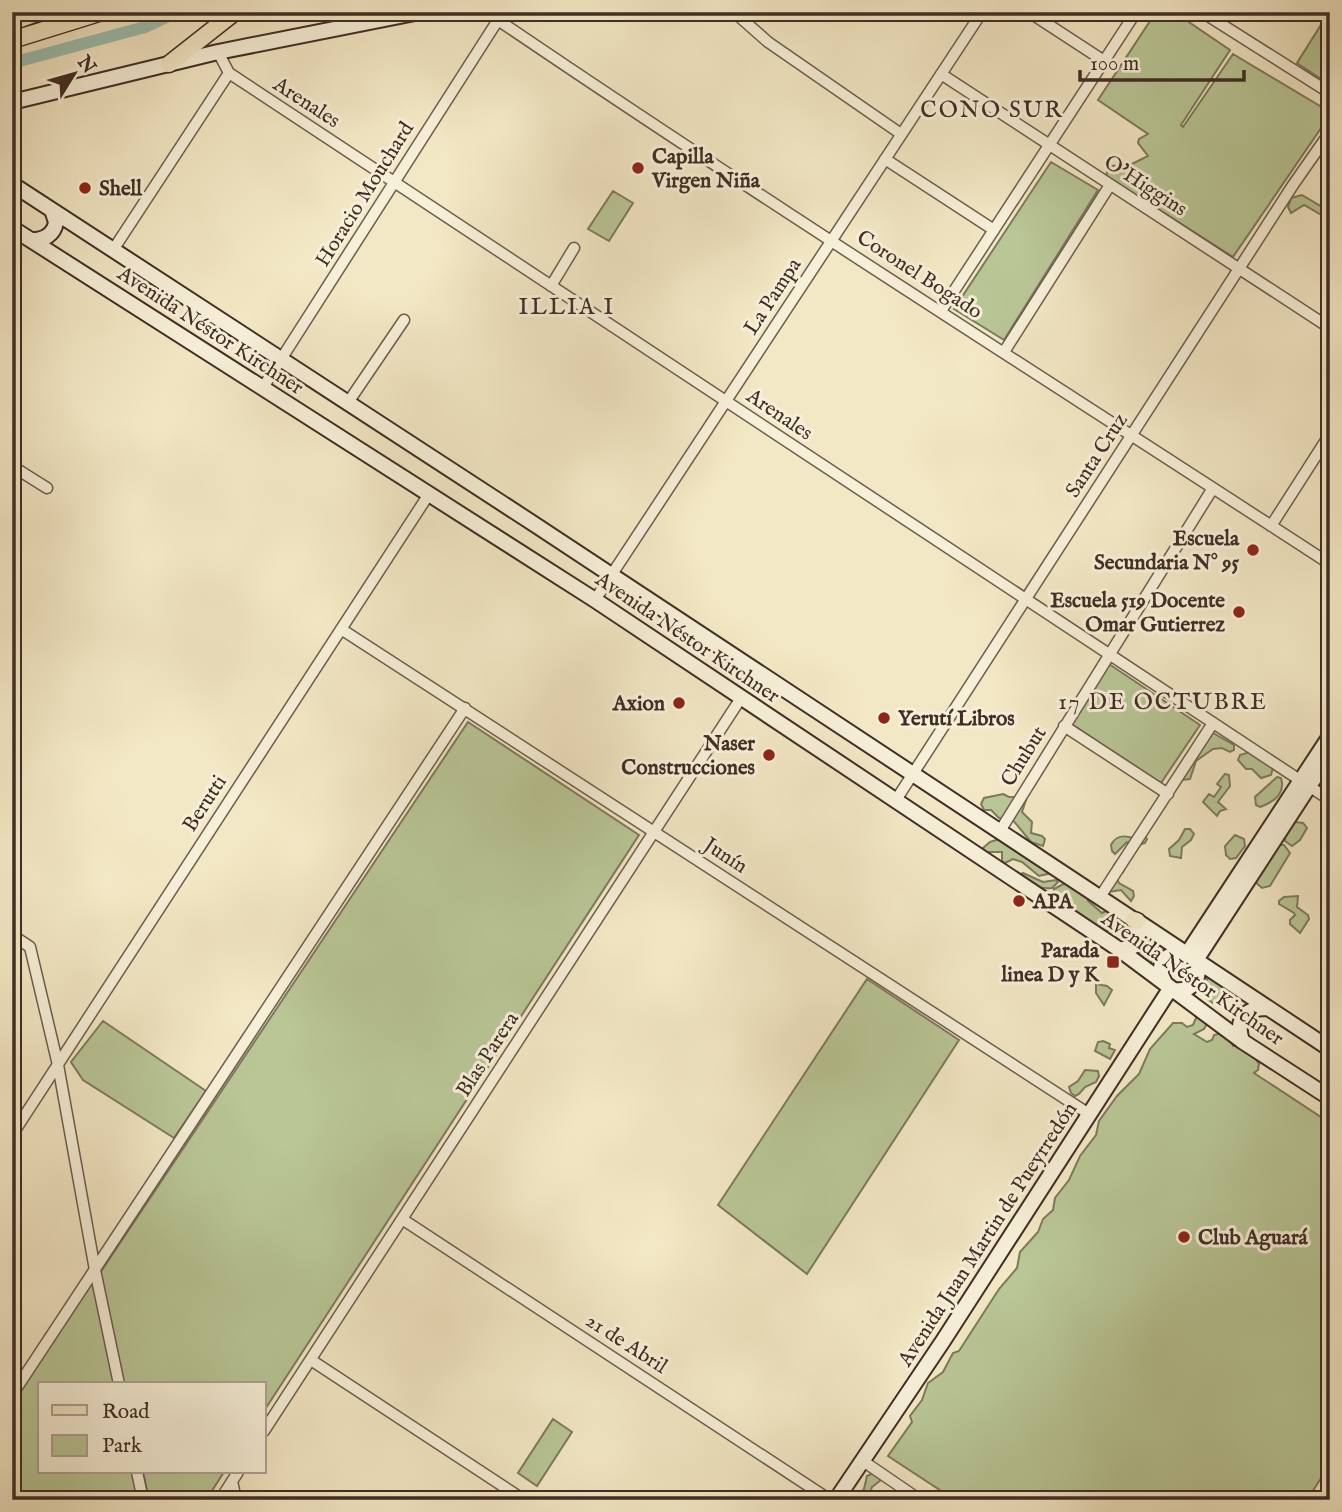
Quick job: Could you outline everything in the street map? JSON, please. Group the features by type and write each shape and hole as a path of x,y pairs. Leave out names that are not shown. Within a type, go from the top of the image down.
{"highway":[{"path":"12,22 40,12"},
{"path":"12,40 103,12"},
{"path":"169,64 235,12"}],"main road":[{"path":"12,102 218,52 420,12"},
{"name":"Avenida Néstor Kirchner","path":"12,184 1330,1049"},
{"path":"32,240 40,240 52,233 56,222 52,210"},
{"name":"Avenida Néstor Kirchner","path":"12,228 595,600 1119,950 1242,1041 1330,1098"},
{"path":"1191,957 1305,783 1330,736"},
{"path":"1305,783 1330,754"},
{"path":"1119,950 1134,946 1140,936 1136,920"},
{"path":"1173,953 1191,957 1199,973 1194,984 1183,990 1170,989 1162,979 1161,966 1164,960 1173,953"},
{"name":"Avenida Juan Martin de Pueyrredón","path":"836,1500 1170,989"},
{"path":"1242,1041 1239,1031 1242,1018 1248,1011 1267,1008"}],"street":[{"path":"733,12 768,42 901,134"},
{"name":"La Pampa","path":"595,600 982,12"},
{"path":"1029,12 1104,61"},
{"path":"941,311 1136,12"},
{"path":"1207,14 1330,93"},
{"name":"Horacio Mouchard","path":"262,389 497,16"},
{"name":"Coronel Bogado","path":"497,16 686,148 1330,564"},
{"path":"113,250 229,74 218,52"},
{"name":"Arenales","path":"229,74 1330,800"},
{"name":"O'Higgins","path":"941,74 1330,328"},
{"name":"Santa Cruz","path":"896,800 1238,269 1330,132"},
{"path":"886,159 994,230"},
{"path":"1004,352 1110,185"},
{"path":"551,286 574,248"},
{"path":"348,404 404,320"},
{"path":"1271,526 1330,434"},
{"path":"12,466 47,488"},
{"name":"Chubut","path":"1000,831 1213,488"},
{"name":"Berutti","path":"12,1135 429,494"},
{"name":"Junín","path":"341,629 1089,1114"},
{"name":"Blas Parera","path":"266,1429 741,698"},
{"path":"12,1395 466,708"},
{"path":"1100,897 1213,723"},
{"path":"1064,726 1168,794"},
{"path":"12,935 30,947 58,1065 95,1270 119,1382"},
{"name":"21 de Abril","path":"402,1219 831,1500"},
{"path":"311,1360 524,1500"},
{"path":"863,1461 920,1500"},
{"path":"137,1474 143,1500"},
{"path":"220,1500 235,1476"},
{"path":"235,1476 236,1500"},
{"path":"1323,1500 1330,1490"}],"green space":[{"path":"1156,12 1174,12 1230,50 1181,125 1183,127 1233,54 1330,112 1233,257 1139,197 1120,196 1110,191 1106,175 1111,166 1130,165 1148,156 1138,143 1139,139 1148,134 1098,100"},
{"path":"1330,12 1330,85 1297,63"},
{"path":"1051,162 1098,190 1004,340 954,309"},
{"path":"613,191 633,203 609,241 588,229"},
{"path":"1302,195 1327,210 1330,220 1304,205 1291,213 1288,207 1291,198"},
{"path":"1109,664 1200,725 1161,783 1070,723"},
{"path":"468,722 639,835 266,1408 266,1382 124,1382 100,1273"},
{"path":"1208,733 1234,745 1234,750 1230,752 1222,748 1213,749 1196,761 1190,779 1181,780"},
{"path":"1256,750 1274,764 1271,775 1261,778 1252,769 1246,769 1238,760 1240,755"},
{"path":"1225,774 1229,775 1230,786 1218,802 1226,809 1220,811 1217,816 1203,802 1209,794 1214,797 1221,787 1217,784"},
{"path":"1277,777 1281,778 1282,784 1278,797 1260,807 1256,805 1255,797"},
{"path":"1003,794 1009,797 1027,797 1022,812 1032,822 1031,833 1045,839 1043,846 1031,842 1012,819 999,818 991,810 984,810 981,804 984,798"},
{"path":"1295,822 1303,823 1307,828 1300,840 1292,846 1285,841 1285,829"},
{"path":"1185,829 1190,829 1194,834 1182,847 1181,858 1170,856 1169,849 1179,840"},
{"path":"1144,835 1147,839 1145,843 1139,845 1127,842 1115,854 1112,851 1111,845 1118,838"},
{"path":"1235,835 1244,839 1245,846 1236,858 1230,859 1226,855 1225,846"},
{"path":"999,839 1052,873 1039,876 1022,862 1013,859 1005,863 1002,861 1002,852 985,852 983,848"},
{"path":"1274,845 1284,845 1290,853 1270,886 1262,888 1253,880"},
{"path":"1119,859 1128,861 1123,872 1116,877 1119,883 1133,891 1131,901 1121,890 1108,892 1114,865"},
{"path":"1023,873 1043,882 1058,882 1052,888 1043,888 1018,875"},
{"path":"1069,881 1090,892 1088,901 1102,913 1110,909 1119,916 1114,928 1097,934 1052,898 1054,889"},
{"path":"1298,896 1297,907 1308,915 1309,919 1300,933 1290,924 1294,913 1279,904 1284,897"},
{"path":"1142,929 1161,940 1151,963 1125,951 1125,937 1129,931"},
{"path":"1209,974 1226,978 1227,995 1224,1001 1213,1003 1206,998 1204,987"},
{"path":"867,979 959,1040 807,1274 718,1205"},
{"path":"1096,984 1112,990 1104,1005 1096,993"},
{"name":"Club Aguará","path":"1202,1017 1208,1022 1204,1029 1194,1034 1207,1042 1212,1040 1214,1035 1221,1033 1230,1039 1233,1046 1240,1045 1251,1051 1259,1064 1254,1073 1330,1123 1330,1464 1307,1500 955,1500 888,1456 912,1422 910,1416 922,1400 928,1383 943,1372 953,1353 959,1351 999,1289 1017,1268 1020,1252 1038,1232 1043,1219 1053,1210 1055,1198 1096,1135 1099,1121 1117,1096 1139,1074 1150,1049 1173,1023 1182,1023 1187,1027 1193,1025 1196,1018"},
{"path":"103,1021 206,1091 174,1138 83,1080 71,1062"},
{"path":"1103,1041 1115,1050 1110,1059 1095,1051 1098,1042"},
{"path":"1085,1070 1098,1071 1099,1076 1096,1082 1075,1096 1069,1087 1078,1081"},
{"path":"95,1270 119,1382 38,1382 38,1474 137,1474 143,1500 12,1500 12,1397"},
{"path":"553,1419 572,1432 537,1486 518,1473"},
{"path":"873,1473 881,1480 872,1487 872,1500 853,1500 864,1489 867,1476"},
{"path":"143,1474 223,1474 206,1500 149,1500"}],"waterway":[{"path":"12,63 145,27 177,12"}],"place":[{"name":"Capilla Virgen Niña","path":"638,168"},
{"name":"Shell","path":"85,188"},
{"name":"Escuela Secundaria N° 95","path":"1253,550"},
{"name":"Escuela 519 Docente Omar Gutierrez","path":"1239,612"},
{"name":"Axion","path":"679,703"},
{"name":"Yerutí Libros","path":"884,718"},
{"name":"Naser Construcciones","path":"769,755"},
{"name":"APA","path":"1019,901"},
{"name":"Parada linea D y K","path":"1113,962"},
{"name":"Club Aguará","path":"1184,1237"}],"district":[{"name":"CONO SUR","path":"992,109"},
{"name":"ILLIA I","path":"567,306"},
{"name":"17 DE OCTUBRE","path":"1163,701"}]}
